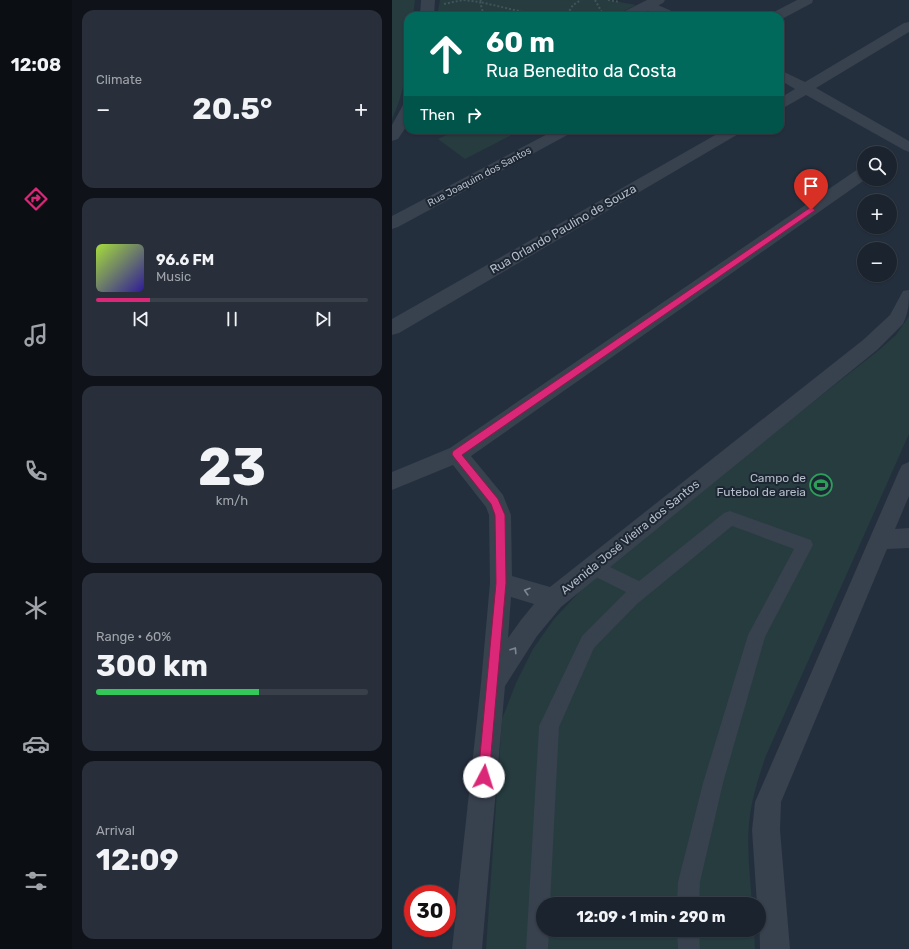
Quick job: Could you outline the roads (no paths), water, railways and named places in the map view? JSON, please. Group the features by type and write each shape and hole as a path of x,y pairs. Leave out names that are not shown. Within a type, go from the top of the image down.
{"street":[{"path":"632,0 654,2 666,12"},
{"path":"784,12 807,0"},
{"path":"634,12 654,2"},
{"path":"784,102 909,26"},
{"path":"784,76 907,146 897,152"},
{"path":"392,136 404,117"},
{"path":"392,141 404,131"},
{"name":"Rua Joaquim dos Santos","path":"392,223 552,134"},
{"name":"Rua Orlando Paulino de Souza","path":"392,328 728,134"},
{"path":"392,481 457,454 857,179"},
{"name":"Avenida José Vieira dos Santos","path":"493,683 529,628 553,599 870,345 897,319 909,296"},
{"name":"Avenida José Vieira dos Santos","path":"457,454 495,502 500,515 501,583 493,683 467,949"},
{"path":"775,949 766,830 768,802 909,471"},
{"path":"537,949 549,726 588,642 640,590 730,518 805,545 757,635 712,790 688,882 688,897"},
{"path":"880,539 909,538"},
{"path":"600,570 640,590"},
{"path":"501,583 553,599"},
{"path":"688,937 689,949"}],"place":[{"name":"Campo de Futebol de areia","path":"821,485"}]}
